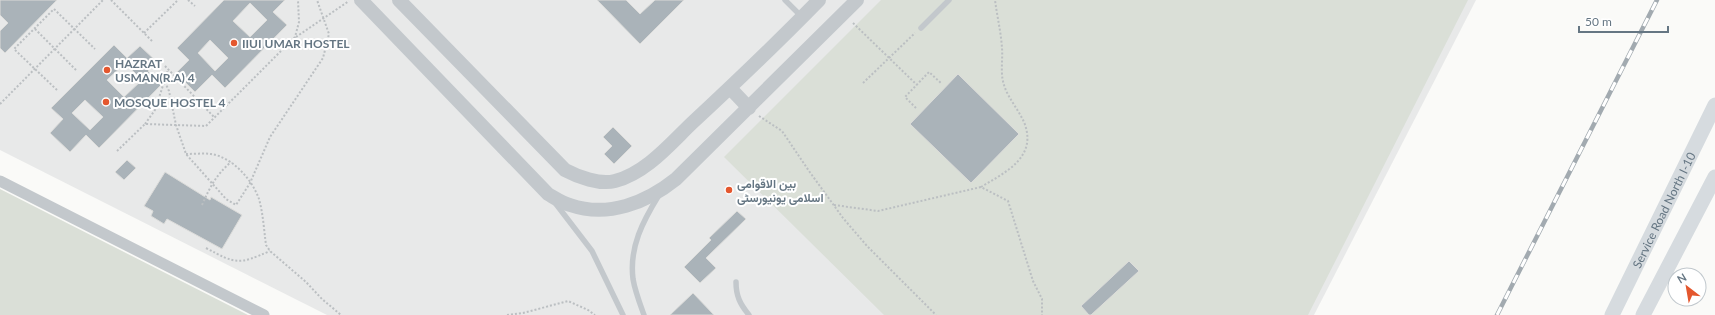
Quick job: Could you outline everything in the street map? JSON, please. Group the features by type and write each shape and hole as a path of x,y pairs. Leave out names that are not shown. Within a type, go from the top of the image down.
{"main road":[{"name":"Service Road North I-10","path":"1612,315 1715,105"},
{"path":"1644,315 1715,177"}],"street":[{"path":"361,0 548,194 569,205 585,209 616,210 649,198 676,179 857,0"},
{"path":"399,0 565,170 580,177 592,180 614,182 637,171 658,155 730,88 819,0"},
{"path":"730,88 749,108"},
{"path":"0,181 264,315"}],"lane":[{"path":"786,0 802,17"},
{"path":"921,28 949,0"},
{"path":"644,315 633,279 633,250 643,222 662,190"},
{"path":"548,194 592,251 623,315"},
{"path":"736,282 736,295 739,302 749,315"}],"path":[{"path":"0,104 103,0"},
{"path":"111,0 152,41"},
{"path":"144,33 178,0"},
{"path":"188,0 195,6"},
{"path":"296,37 299,22 298,0"},
{"path":"165,82 176,125 186,154 226,199 236,205 250,183 270,137 323,58 329,34 317,0"},
{"path":"146,124 206,126 296,37 350,0"},
{"path":"834,205 878,211 981,187 1009,171 1024,153 1029,141 1024,122 1004,85 1002,76 1002,47 995,0"},
{"path":"57,90 14,49 54,9 95,49"},
{"path":"843,14 917,85"},
{"path":"862,83 921,28"},
{"path":"35,29 77,71"},
{"path":"165,66 214,118"},
{"path":"117,151 146,124 155,110 168,70"},
{"path":"916,108 905,97 929,72 942,84"},
{"path":"749,108 762,119 782,131 834,205 867,246 936,315"},
{"path":"186,154 212,154 231,162 250,183 259,199 266,245 270,251 306,282 322,300 342,315"},
{"path":"202,205 219,172 231,162"},
{"path":"981,187 1008,202 1033,281 1042,299 1042,315"},
{"path":"206,248 230,261 244,261 270,251"},
{"path":"507,315 523,313 568,301 588,310 594,315"}],"shaded area":[{"name":"بین الاقوامی اسلامی یونیورسٹی","path":"0,0 1476,0 1314,315 327,315 0,150"},
{"path":"881,0 1468,0 1308,315 884,315 724,157"},
{"path":"0,189 248,315 0,315"}],"building":[{"path":"0,0 57,0 5,53 0,48 0,31 8,23 0,15"},
{"path":"224,0 285,0 273,12 287,25 225,88 212,75 195,92 176,73 189,60 177,48","holes":["250,3 267,20 250,37 233,21","210,40 228,58 215,71 198,53"]},
{"path":"597,0 626,0 640,14 655,0 684,0 640,44"},
{"path":"114,45 127,58 140,46 157,62 148,71 161,85 99,148 86,135 70,152 50,133 63,119 51,108","holes":["125,63 142,80 124,97 107,80","85,100 103,117 90,130 72,113"]},
{"path":"958,74 1019,134 971,183 910,124"},
{"path":"613,127 632,146 614,164 604,154 612,146 603,137"},
{"path":"127,160 136,168 124,180 115,172"},
{"path":"165,172 210,200 211,197 242,215 222,249 167,219 164,224 151,216 153,211 144,206"},
{"path":"737,211 746,219 706,258 716,268 700,283 684,267 711,240 709,238"},
{"path":"1129,261 1139,271 1091,315 1089,315 1081,306"},
{"path":"693,293 714,315 670,315"}],"railway":[{"path":"1497,315 1657,0"}],"place":[{"name":"IIUI UMAR HOSTEL","path":"234,43"},
{"name":"HAZRAT USMAN(R.A) 4","path":"107,70"},
{"name":"MOSQUE HOSTEL 4","path":"106,102"},
{"name":"بین الاقوامی اسلامی یونیورسٹی","path":"729,190"}]}
